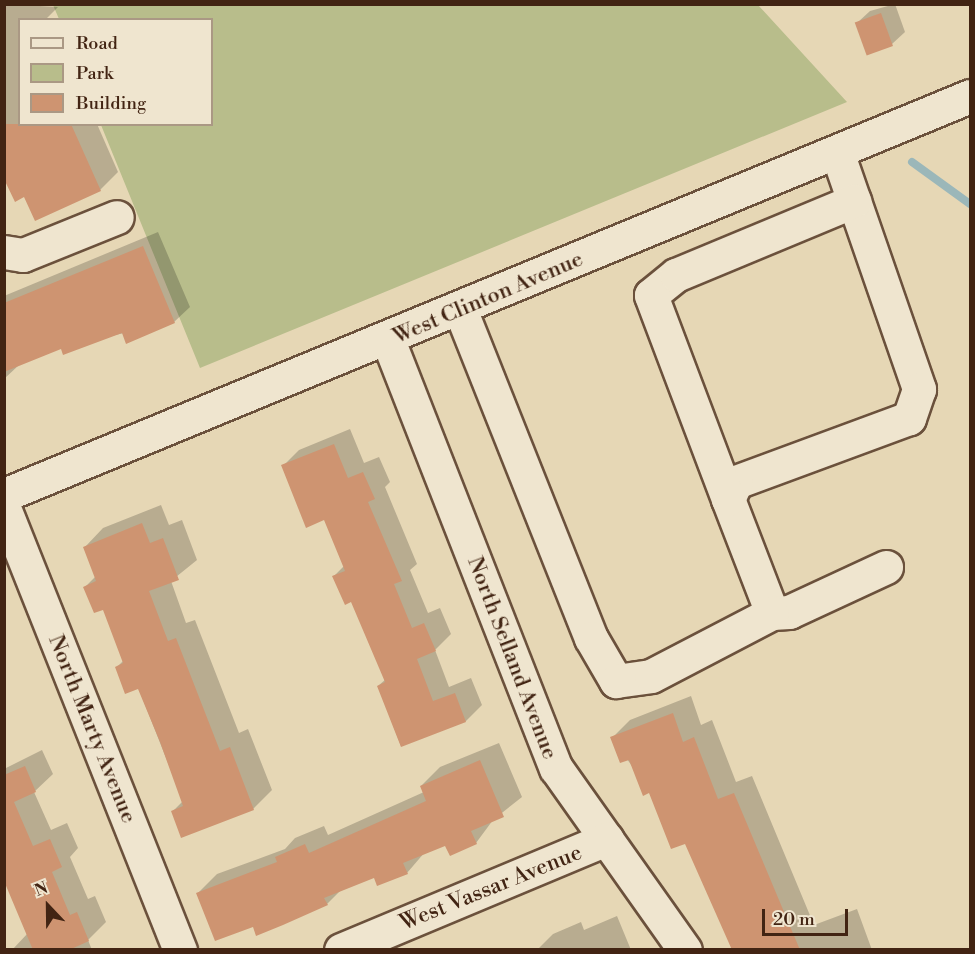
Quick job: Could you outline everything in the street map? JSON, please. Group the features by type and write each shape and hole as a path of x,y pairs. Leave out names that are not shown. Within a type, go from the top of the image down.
{"street":[{"name":"West Clinton Avenue","path":"4,495 460,309 970,96"},
{"path":"728,499 736,482 909,418 919,389 837,152"},
{"path":"772,613 651,295 676,275 854,201"},
{"path":"4,252 23,255 117,217"},
{"path":"460,309 591,638 616,681 651,676 698,655 772,613 789,612 886,567"},
{"name":"North Selland Avenue","path":"387,339 556,768 685,950"},
{"name":"North Marty Avenue","path":"4,508 180,950"},
{"name":"West Vassar Avenue","path":"341,950 607,839"}],"green space":[{"path":"53,5 758,5 847,102 200,368 101,126 213,126 213,18 59,18"}],"building":[{"path":"881,13 893,46 867,55 855,23"},
{"path":"4,124 72,126 101,191 35,221 24,197 15,202 4,179"},
{"path":"143,246 175,323 126,344 122,333 63,355 61,349 4,372 4,303"},
{"path":"334,444 348,478 363,472 375,499 368,502 402,581 394,584 412,628 424,623 436,651 417,659 433,701 455,693 466,722 401,747 377,686 385,682 351,602 345,605 332,576 345,571 324,520 306,528 281,465"},
{"path":"142,523 150,543 163,538 179,580 149,591 168,641 176,638 220,751 230,747 254,810 181,838 171,811 183,806 160,742 138,689 125,694 115,667 123,663 103,610 94,613 83,587 96,581 83,547"},
{"path":"673,713 683,742 694,737 718,799 734,793 800,950 732,950 685,844 671,849 649,793 643,796 629,760 620,763 610,737"},
{"path":"480,760 504,817 471,831 477,844 450,856 445,846 403,863 408,874 377,886 374,878 324,898 328,905 256,936 253,927 215,941 196,893 277,862 275,857 305,844 309,853 426,801 420,786"},
{"path":"25,766 36,792 14,802 33,846 50,839 62,867 52,872 70,915 77,912 89,941 69,950 33,950 4,881 4,775"}],"waterway":[{"path":"912,162 970,204"}]}
